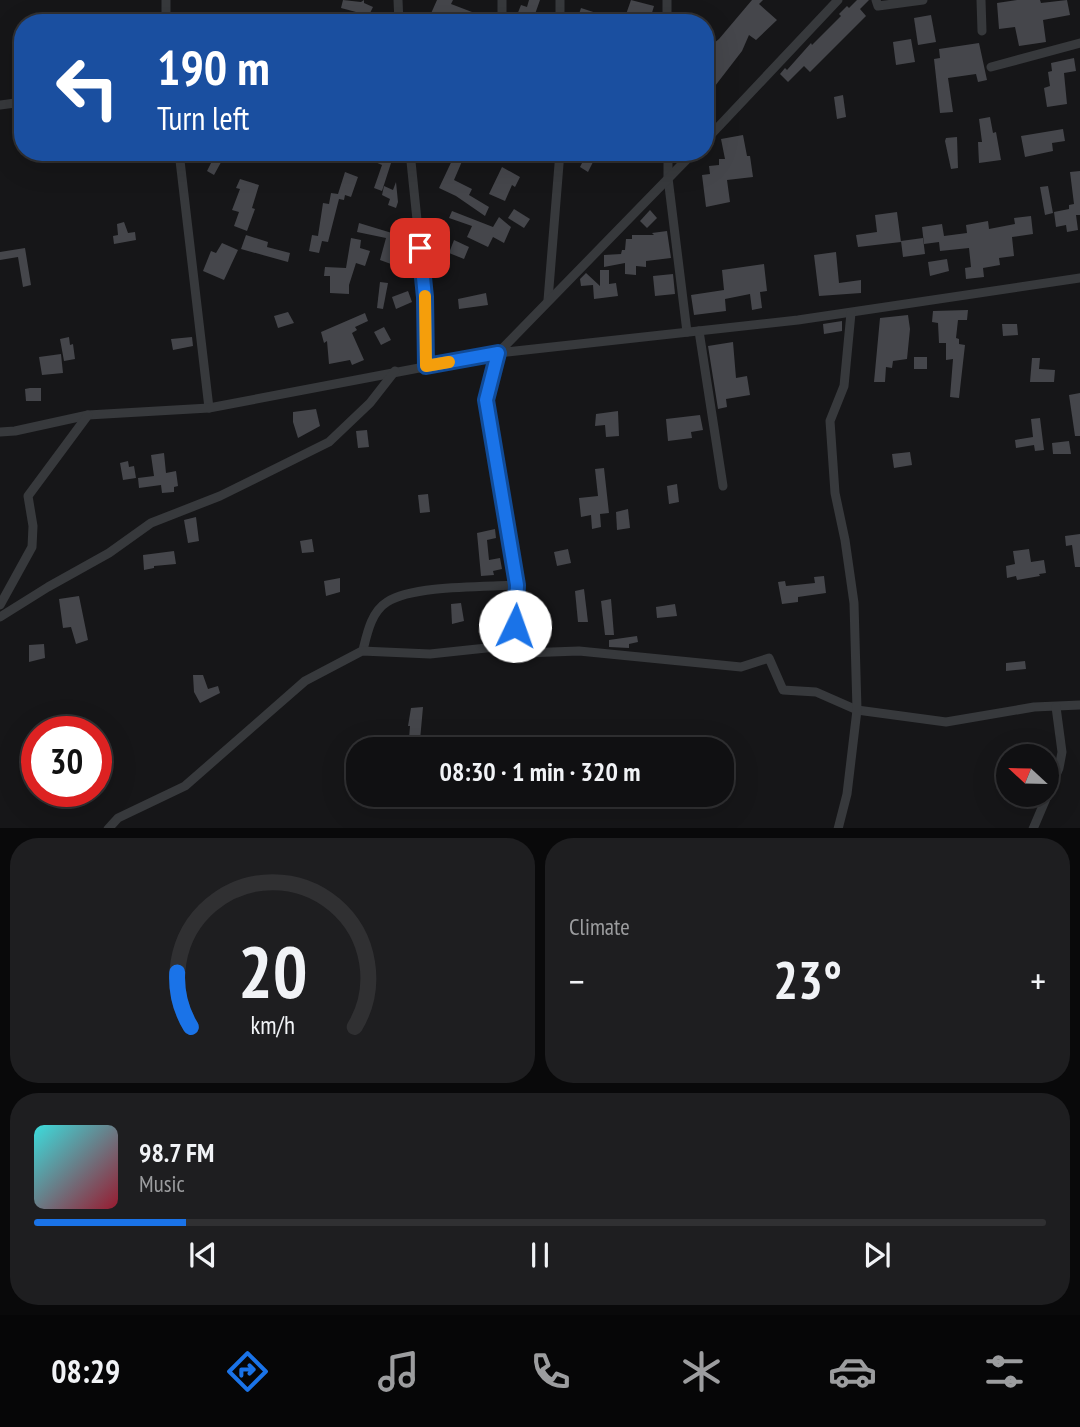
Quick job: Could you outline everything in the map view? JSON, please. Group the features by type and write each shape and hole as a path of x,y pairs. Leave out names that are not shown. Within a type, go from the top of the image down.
{"street":[{"path":"714,131 838,0"},
{"path":"876,0 878,6 923,0"},
{"path":"981,0 982,31"},
{"path":"991,67 1080,43"},
{"path":"180,161 209,408"},
{"path":"411,161 425,297 426,366"},
{"path":"548,300 559,161"},
{"path":"668,161 687,332"},
{"path":"514,645 517,585 486,400 498,353 685,161"},
{"path":"0,432 88,415 209,408 498,353 851,313 1080,278"},
{"path":"838,828 847,794 857,710 854,603 835,494 830,421 844,386 851,313"},
{"path":"699,331 723,486"},
{"path":"0,617 109,554 151,523 220,496 329,442 370,403 395,371"},
{"path":"0,605 32,547 33,526 28,496 88,415"},
{"path":"363,650 369,625 386,603 418,592 517,585"},
{"path":"108,828 118,818 185,786 305,681 362,651 430,654 514,645 524,653 579,651 741,667 769,658 783,690 817,692 857,710 946,722 1034,707 1080,705"},
{"path":"1033,828 1059,768 1062,752 1056,707"}],"building":[{"path":"343,0 364,0 364,3 373,7 370,14 355,14 356,12 341,8"},
{"path":"437,0 453,0 451,4 472,12 471,14 431,14"},
{"path":"529,0 540,0 535,14 517,14 521,5 527,7"},
{"path":"631,0 654,6 652,14 626,14"},
{"path":"752,0 763,0 759,4 777,20 756,40 749,35 742,51 714,87 714,43"},
{"path":"857,0 869,0 860,9 866,16 810,72 804,66 788,82 780,74 785,68 787,70 811,43 812,45 841,16 839,14 847,6 849,8"},
{"path":"1040,0 1041,3 1067,0 1070,15 1043,20 1046,42 1019,46 1015,27 999,29 997,3"},
{"path":"581,8 599,14 579,14"},
{"path":"931,15 936,42 918,45 914,18"},
{"path":"911,39 915,62 896,65 893,42"},
{"path":"979,43 987,80 978,82 976,74 948,78 953,112 940,113 934,59 940,58 939,49"},
{"path":"1074,58 1076,71 1064,73 1067,104 1047,107 1044,88 1050,86 1048,72 1052,71 1051,63"},
{"path":"843,95 846,117 837,119 834,97"},
{"path":"990,117 1001,160 979,163 978,142 982,142 979,119"},
{"path":"1063,129 1065,141 1052,143 1053,151 1025,157 1021,136"},
{"path":"743,135 753,177 727,180 730,202 706,207 702,175 710,174 709,166 719,165 719,159 725,159 721,139"},
{"path":"957,137 958,168 951,169 945,141 946,138"},
{"path":"212,161 222,161 214,175 207,171"},
{"path":"373,161 392,161 382,191 374,188 382,165"},
{"path":"452,161 462,161 454,180 472,189 469,195 489,207 485,216 456,196 439,188"},
{"path":"579,161 594,161 588,172 580,167 582,163"},
{"path":"502,167 520,177 515,187 512,185 505,201 489,194"},
{"path":"1080,171 1080,215 1076,215 1078,230 1067,232 1066,225 1056,227 1054,212 1069,209 1069,205 1074,204 1070,172"},
{"path":"345,172 358,177 351,197 345,195 344,200 339,199 328,242 322,241 319,253 309,251 312,235 318,236 323,203 329,204 331,193 338,194"},
{"path":"240,179 259,185 252,208 255,209 247,231 234,226 239,212 232,210 240,189 236,188"},
{"path":"396,182 396,208 388,205 390,199 382,195 384,186 393,190"},
{"path":"1048,186 1053,213 1045,215 1040,187"},
{"path":"514,209 530,219 524,228 508,218"},
{"path":"650,210 657,218 647,228 640,221"},
{"path":"452,211 493,227 499,217 511,227 504,243 493,237 488,247 467,237 472,226 449,218"},
{"path":"897,212 901,242 858,247 856,235 877,232 875,215"},
{"path":"1031,216 1033,234 1012,237 1014,256 999,258 1000,265 983,268 984,277 966,279 965,268 971,267 969,248 940,251 939,242 924,244 922,227 942,224 944,236 967,233 966,225 988,221 989,229 1015,224 1014,218"},
{"path":"124,222 128,233 135,232 136,240 114,244 113,236 118,235 117,224"},
{"path":"359,223 405,237 403,241 396,240 391,264 380,260 386,238 357,232"},
{"path":"667,231 671,258 646,261 646,267 636,266 636,275 625,274 625,263 604,267 604,255 621,254 622,250 625,250 626,239 632,239 632,235 654,235 652,233"},
{"path":"246,235 268,242 267,247 290,253 288,262 241,249"},
{"path":"351,238 361,240 360,248 370,251 365,266 356,263 349,294 330,293 330,276 324,276 325,267 346,268"},
{"path":"923,238 925,254 903,257 901,241"},
{"path":"454,240 469,247 464,259 449,253"},
{"path":"222,243 238,250 224,280 203,271 211,251 216,253"},
{"path":"25,248 31,285 23,287 18,257 0,260 0,252"},
{"path":"836,252 839,283 861,280 861,293 819,296 814,255"},
{"path":"947,259 949,271 930,276 928,262"},
{"path":"764,264 767,291 760,292 762,308 752,310 750,294 725,299 726,311 694,315 691,295 724,290 722,270"},
{"path":"600,270 609,270 609,284 616,283 618,296 594,299 593,285 581,286 580,279 586,273 600,286"},
{"path":"673,274 675,294 655,296 653,276"},
{"path":"380,282 388,283 383,309 377,308"},
{"path":"408,291 412,302 396,309 392,297"},
{"path":"486,293 488,305 459,309 458,299"},
{"path":"968,310 967,320 958,320 956,338 959,339 959,344 965,345 959,398 950,397 953,359 946,360 946,343 939,343 938,323 932,322 933,311"},
{"path":"288,312 294,323 278,328 274,316"},
{"path":"365,313 368,321 355,327 357,330 352,333 364,360 352,365 350,360 329,364 327,341 324,343 321,332"},
{"path":"908,315 910,329 907,359 893,361 892,368 886,367 885,382 874,382 880,318"},
{"path":"842,321 842,331 824,334 823,324"},
{"path":"1002,324 1017,324 1018,335 1003,336"},
{"path":"384,327 391,340 381,345 374,332"},
{"path":"69,337 75,359 64,361 60,339"},
{"path":"192,337 193,346 173,350 171,339"},
{"path":"733,342 736,378 747,376 750,395 726,399 727,407 718,409 708,346"},
{"path":"61,354 63,373 42,375 39,357"},
{"path":"914,357 927,357 927,369 914,369"},
{"path":"1032,358 1040,358 1039,369 1055,370 1054,382 1030,382"},
{"path":"41,388 41,401 26,401 25,389"},
{"path":"1080,393 1080,436 1075,436 1069,395"},
{"path":"316,409 320,426 298,438 293,412"},
{"path":"618,411 619,436 606,437 605,425 595,426 596,414"},
{"path":"700,415 703,430 691,432 692,438 668,441 666,419"},
{"path":"1040,418 1044,450 1035,451 1034,445 1016,448 1015,440 1033,437 1031,419"},
{"path":"367,430 369,447 358,448 356,431"},
{"path":"1069,441 1071,454 1053,454 1052,443"},
{"path":"910,452 912,465 894,468 892,454"},
{"path":"164,453 166,473 176,471 178,486 174,487 174,492 162,493 161,485 139,488 138,478 154,476 151,455"},
{"path":"128,461 129,467 134,466 136,478 123,480 120,463"},
{"path":"604,468 609,513 600,514 601,527 592,529 591,515 581,517 579,498 598,496 595,469"},
{"path":"677,484 679,502 669,504 667,486"},
{"path":"428,494 430,512 420,513 418,495"},
{"path":"628,509 630,528 617,530 616,512"},
{"path":"196,517 199,541 188,543 184,520"},
{"path":"495,529 496,538 487,540 489,560 500,558 502,569 493,571 494,575 481,576 477,533"},
{"path":"1080,534 1080,567 1075,567 1072,545 1066,546 1065,536"},
{"path":"312,539 314,552 302,553 300,541"},
{"path":"568,549 571,563 557,566 554,552"},
{"path":"1029,549 1031,562 1044,560 1046,573 1017,580 1016,576 1007,578 1006,566 1015,564 1013,551"},
{"path":"174,551 176,564 144,570 143,555"},
{"path":"824,576 826,593 798,597 798,602 782,604 778,582 785,581 786,586 815,583 814,577"},
{"path":"340,578 340,592 326,596 324,581"},
{"path":"584,589 588,622 578,622 575,591"},
{"path":"79,596 88,640 76,644 71,627 63,628 59,599"},
{"path":"611,599 614,635 605,635 601,601"},
{"path":"461,603 464,621 452,624 451,604"},
{"path":"675,604 677,616 657,618 656,607"},
{"path":"637,636 638,642 629,644 629,648 609,647 609,640"},
{"path":"44,644 45,658 29,662 29,645"},
{"path":"1025,661 1026,669 1006,671 1006,663"},
{"path":"193,675 203,675 208,689 218,686 220,693 200,703 194,692"},
{"path":"423,707 420,737 409,737 411,708"}],"slow traffic":[{"path":"425,296 426,366 449,362"}],"route":[{"path":"420,248 425,297 426,366 498,353 486,400 517,585 515,626"}]}
